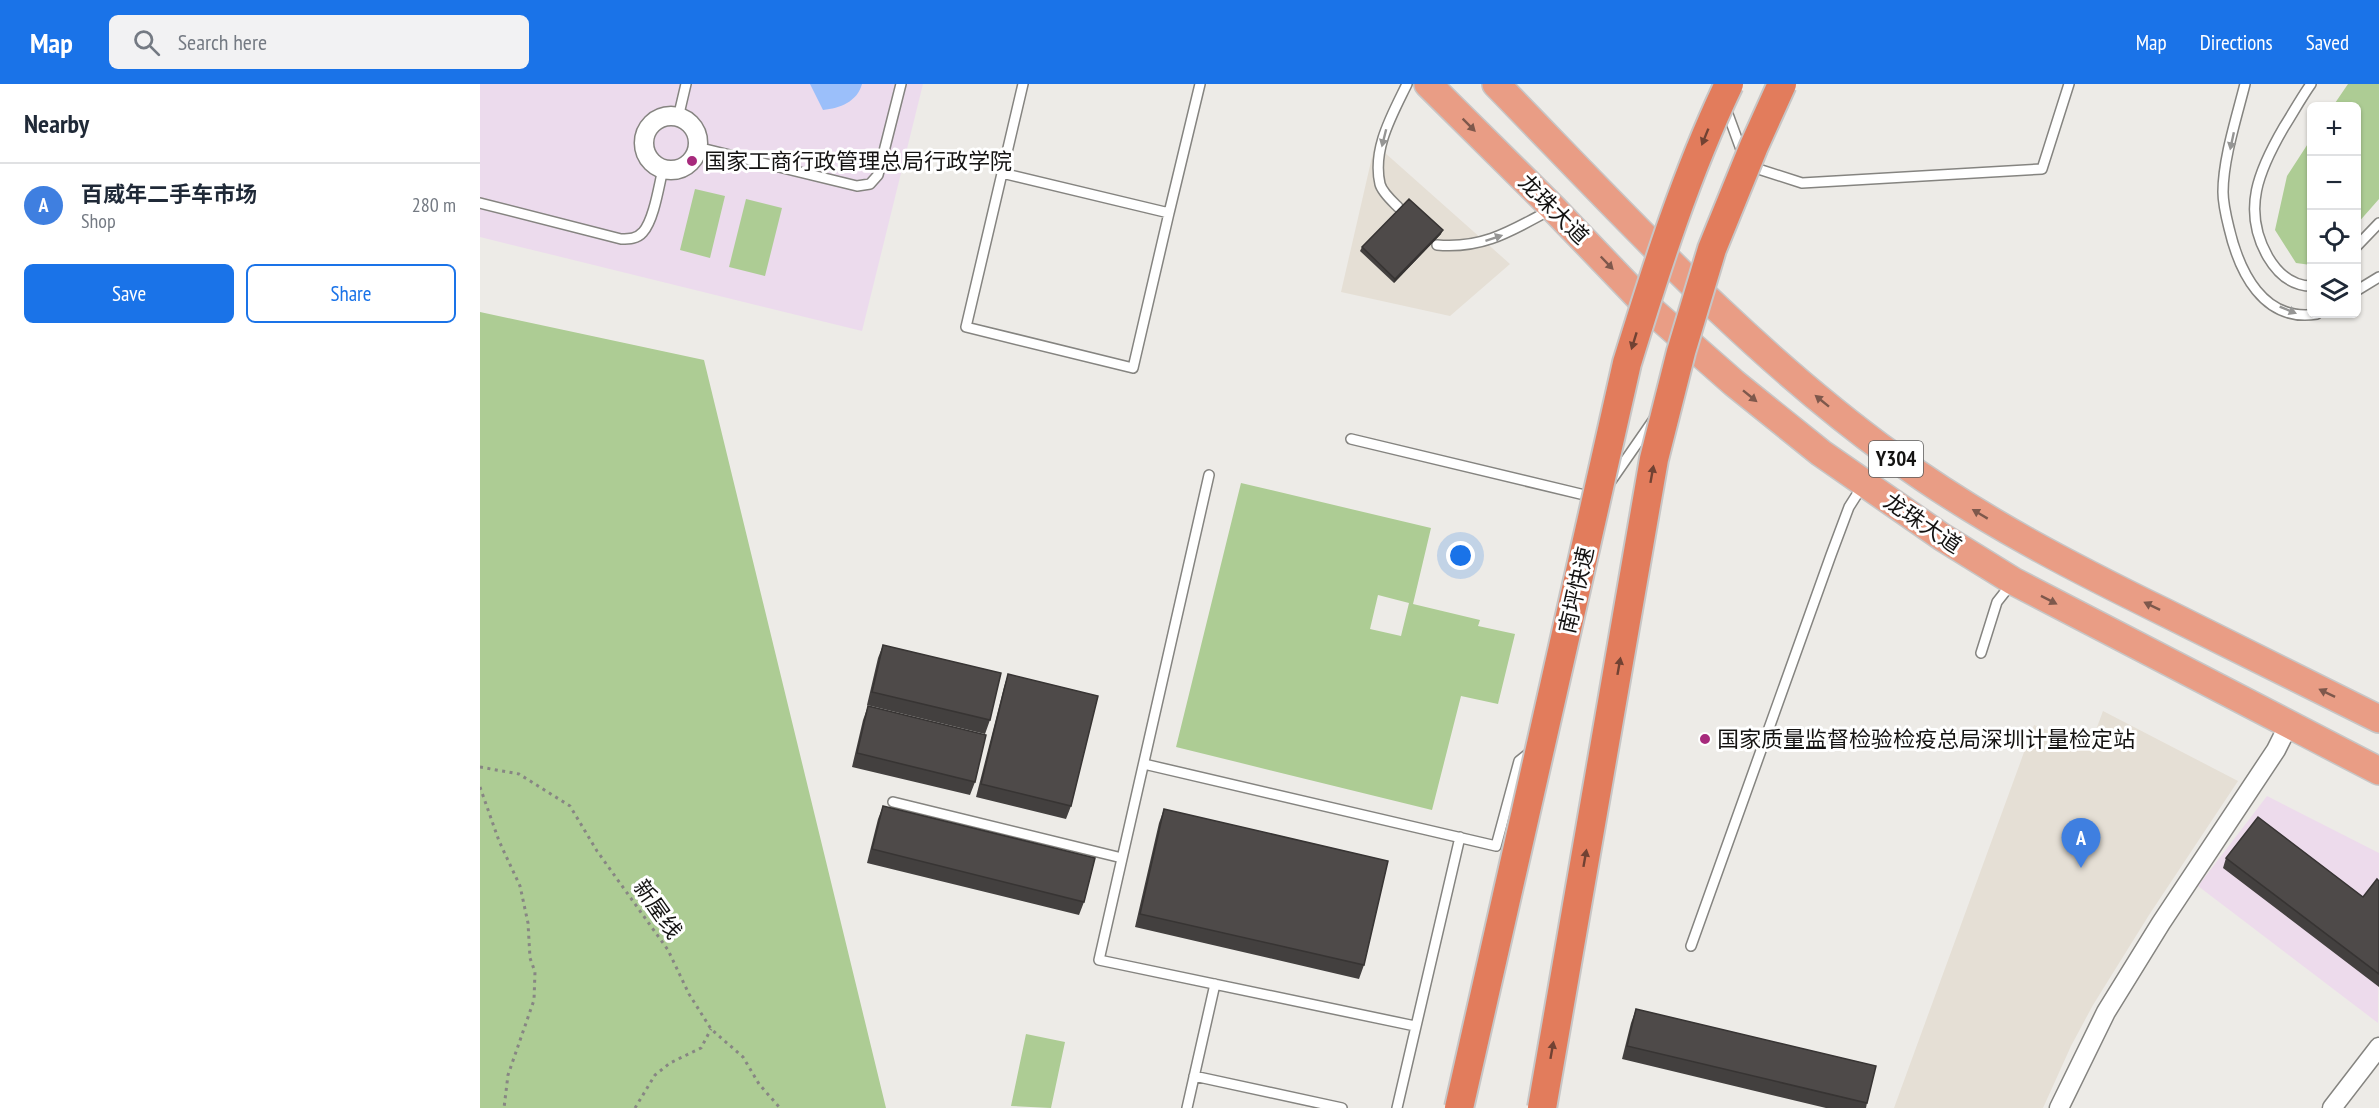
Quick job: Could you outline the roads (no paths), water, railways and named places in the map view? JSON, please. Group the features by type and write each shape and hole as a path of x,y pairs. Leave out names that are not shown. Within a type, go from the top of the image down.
{"highway":[{"name":"南坪快速","path":"1459,1108 1627,363 1683,192 1729,84"},
{"path":"1542,1108 1654,459 1681,352 1712,249 1782,84"}],"main road":[{"name":"龙珠大道","path":"1428,84 1554,208 1650,309 1693,362 1942,537 2013,581 2379,771"},
{"name":"龙珠大道","path":"1496,84 1753,342 1840,416 1894,458 1977,513 2055,558 2379,719"}],"street":[{"path":"670,116 678,118 693,129 697,147 695,154 684,166 663,169 651,161 646,153 645,135 656,120 670,116"},
{"path":"2059,1108 2106,1012 2276,750 2289,724"},
{"path":"2332,1108 2379,1047"}],"lane":[{"path":"678,118 686,84"},
{"path":"697,147 857,186 870,184 878,174 901,84"},
{"path":"1023,84 966,327 1134,368 1200,84"},
{"path":"1398,207 1380,186 1379,162 1383,134 1407,84"},
{"path":"1717,84 1747,166 1802,183 2042,169 2069,84"},
{"path":"2245,84 2223,191 2227,220 2245,277 2267,301 2297,314 2307,314"},
{"path":"2307,286 2299,286 2276,271 2262,246 2254,209 2258,179 2266,158 2311,84"},
{"path":"480,203 621,239 633,239 643,233 649,222 663,169"},
{"path":"1002,173 1169,213"},
{"path":"1437,245 1455,247 1501,237 1554,208"},
{"path":"2361,242 2379,223"},
{"path":"2361,288 2379,277"},
{"path":"1450,1108 1582,559 1601,499 1611,480 1693,362"},
{"path":"1351,439 1601,499"},
{"path":"1209,475 1100,960 1415,1026"},
{"path":"1691,946 1831,555 1849,507 1864,483"},
{"path":"1981,653 1997,602 2013,581"},
{"path":"1144,764 1496,846 1519,761 1535,749"},
{"path":"893,802 1122,858"},
{"path":"1397,1108 1460,837"},
{"path":"1187,1108 1215,984"},
{"path":"1194,1076 1342,1108"}],"water":[{"path":"810,84 862,84 852,100 836,108 823,110"}],"place":[{"name":"国家工商行政管理总局行政学院","path":"692,161"},
{"name":"国家质量监督检验检疫总局深圳计量检定站","path":"1705,739"},
{"name":"百威年二手车市场","path":"2081,868"}]}
